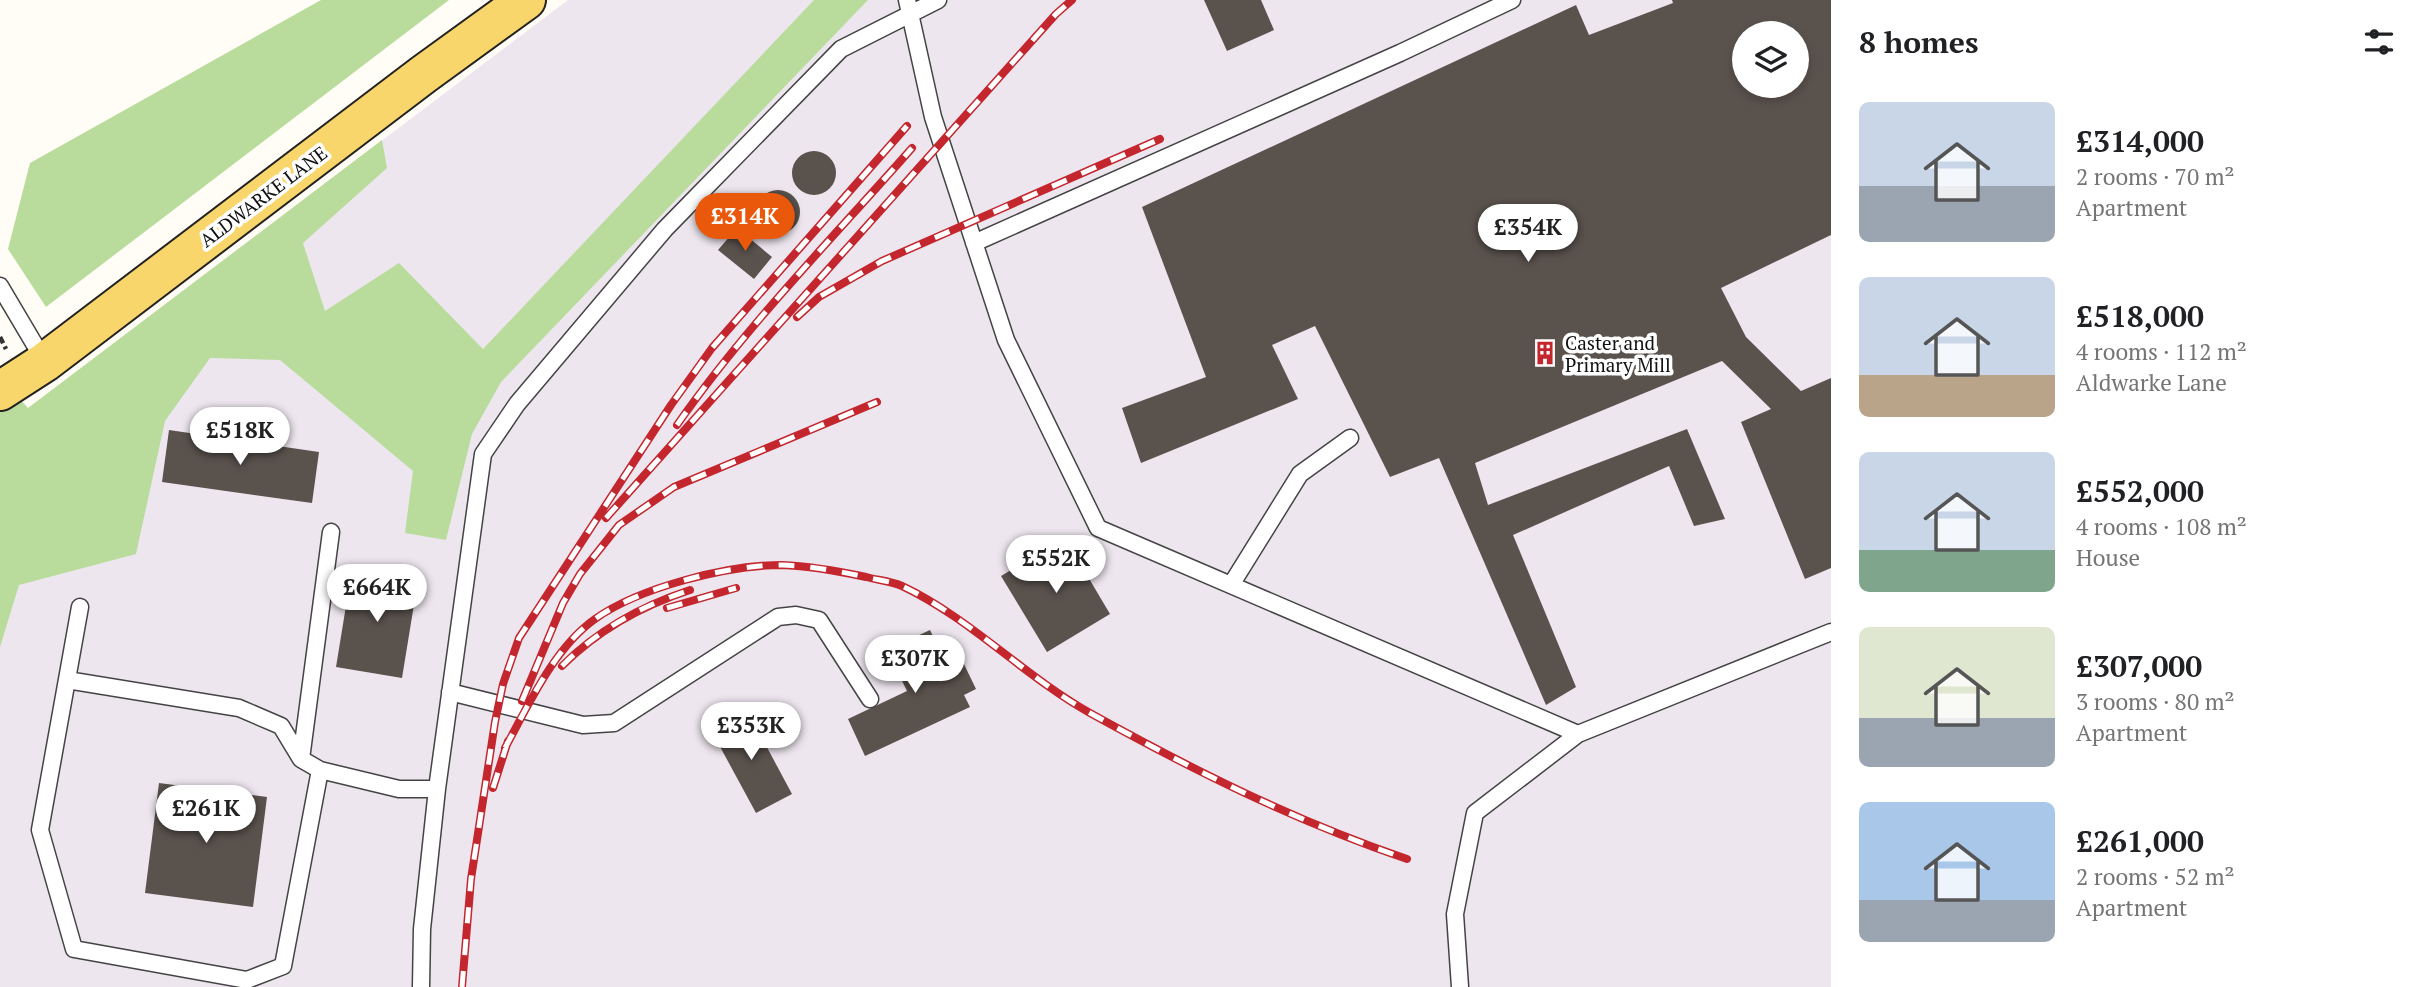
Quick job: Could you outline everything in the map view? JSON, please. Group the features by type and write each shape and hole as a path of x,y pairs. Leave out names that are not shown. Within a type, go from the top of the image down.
{"main road":[{"name":"ALDWARKE LANE","path":"22,378 526,0"}],"lane":[{"path":"421,987 422,929 436,789 483,454 517,404 665,229 841,49 908,7 939,0"},
{"path":"974,243 1375,65 1512,0"},
{"path":"908,7 933,117 1006,340 1098,528 1578,734"},
{"path":"0,286 22,378"},
{"path":"1231,585 1300,474 1350,438"},
{"path":"301,758 331,532"},
{"path":"80,607 40,830 74,949 247,980 283,966 320,770"},
{"path":"450,691 583,725 614,723 778,617 796,615 819,620 870,699"},
{"path":"1460,987 1455,914 1475,813 1578,734 1831,632"},
{"path":"67,680 239,708 281,726 301,758 320,770 399,789 436,789"}],"shaded area":[{"path":"568,0 1831,0 1831,987 0,987 0,549 138,325"}],"green space":[{"path":"321,0 449,0 46,307 8,249 30,163"},
{"path":"814,0 868,0 501,382 472,434 446,540 405,533 413,471 280,360 210,358 165,421 136,554 19,585 0,647 0,377 28,408 382,140 387,168 303,243 325,311 399,263 483,349"}],"building":[{"path":"1204,0 1261,0 1274,30 1227,51"},
{"name":"Caster and Primary Mill","path":"1672,0 1831,0 1831,235 1721,288 1746,337 1801,391 1831,378 1831,568 1805,579 1741,422 1771,409 1722,361 1475,463 1488,505 1687,429 1725,519 1694,526 1669,466 1513,535 1576,687 1546,705 1439,458 1390,477 1315,326 1272,345 1298,399 1141,463 1122,408 1206,377 1142,207 1576,5 1589,35 1673,3"},
{"path":"814,151 829,158 836,173 829,188 814,195 799,188 792,173 799,158"},
{"path":"778,190 793,197 800,212 793,227 778,234 763,227 756,212 763,197"},
{"path":"737,228 772,257 754,279 718,250"},
{"path":"169,430 319,452 312,503 162,482"},
{"path":"1065,538 1110,614 1047,652 1001,576"},
{"path":"352,569 418,580 402,678 336,667"},
{"path":"930,630 948,667 962,660 976,689 964,695 970,707 865,756 848,719 907,691 887,650"},
{"path":"747,710 792,794 756,813 711,730"},
{"path":"159,783 267,797 253,907 145,893"}],"railway":[{"path":"606,518 1056,14 1072,0"},
{"path":"462,987 471,879 495,722 503,684 519,638 671,405 712,348 907,126"},
{"path":"797,317 819,297 882,261 1160,139"},
{"path":"677,425 761,318 912,148"},
{"path":"522,701 563,603 580,574 619,525 674,487 877,402"},
{"path":"505,748 533,695 567,645 580,631 614,607 685,580 736,569 782,565 814,568 902,586 951,614 1042,682 1090,713 1206,774 1284,811 1407,859"},
{"path":"667,608 736,588"},
{"path":"562,666 591,641 622,620 655,603 690,590"},
{"path":"493,788 508,741"}],"place":[{"name":"Caster and Primary Mill","path":"1545,353"}]}
